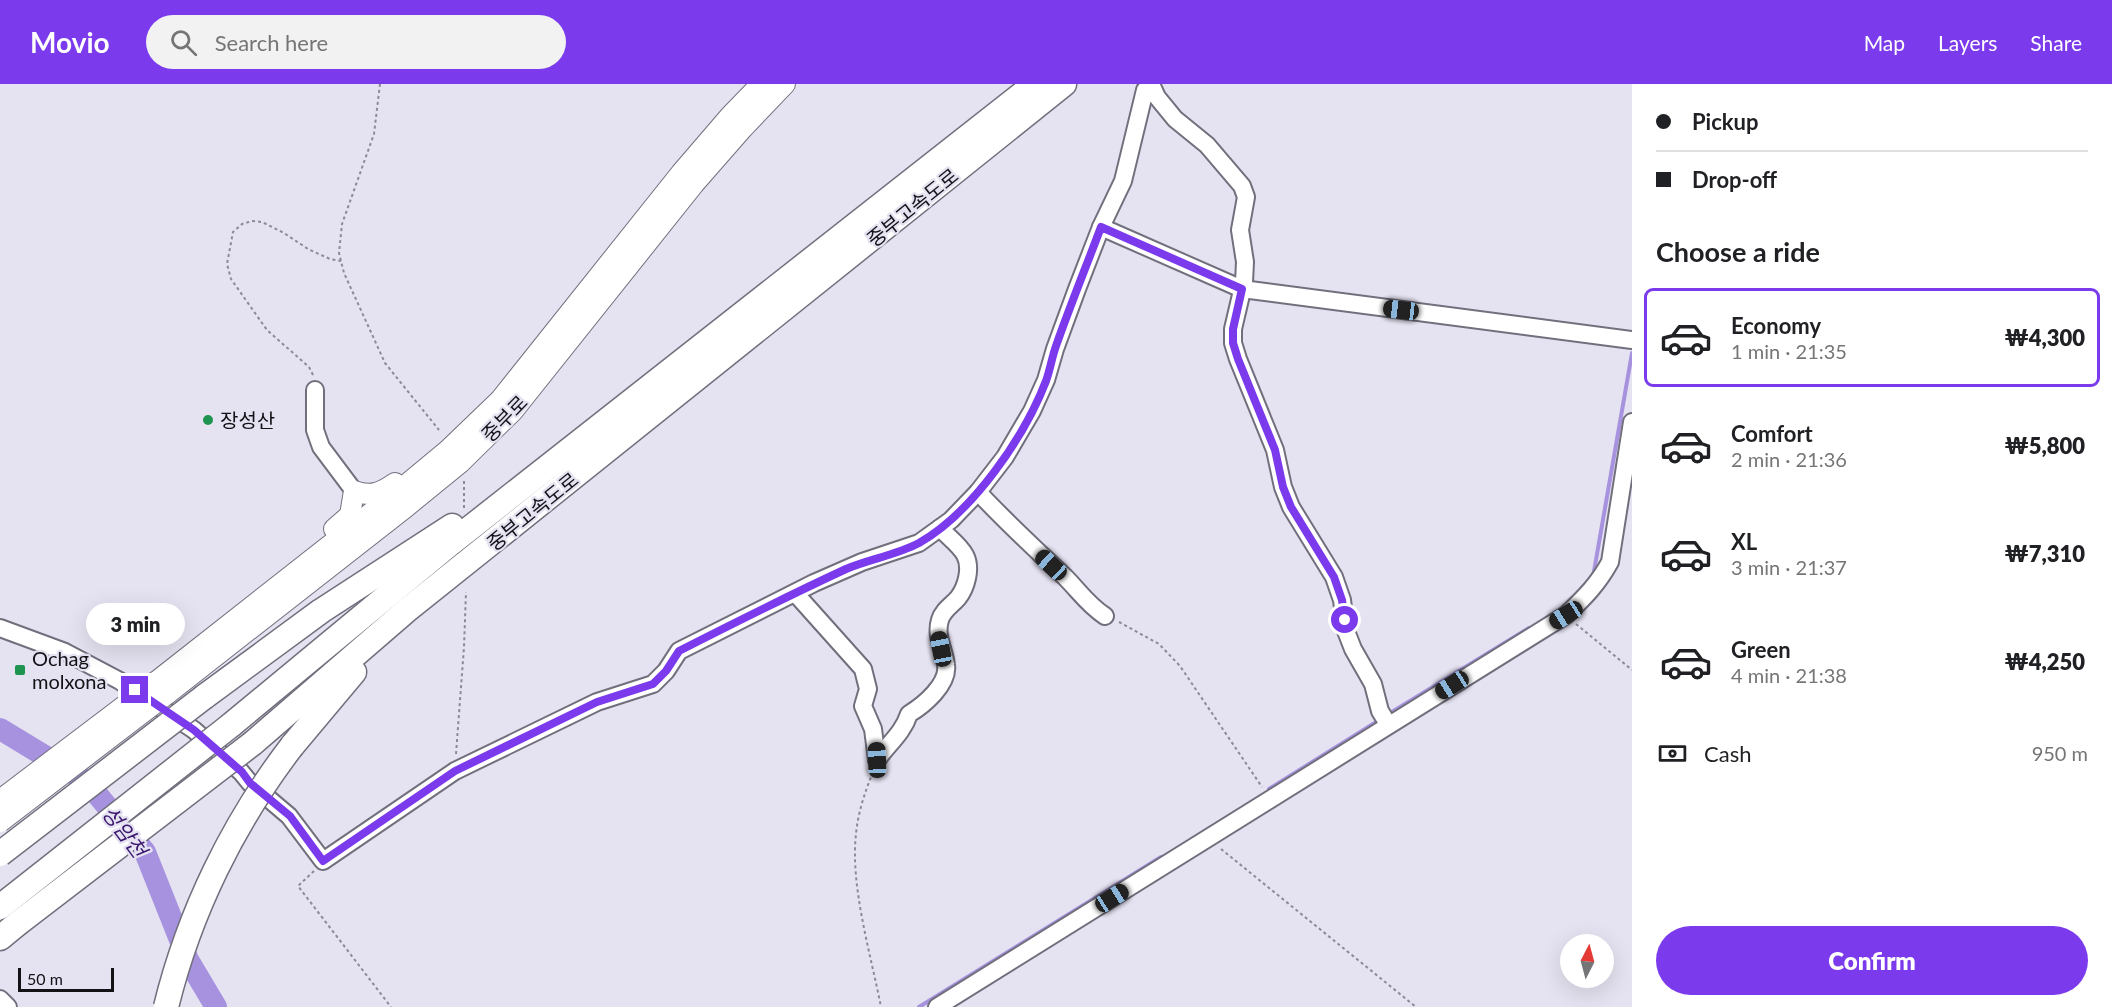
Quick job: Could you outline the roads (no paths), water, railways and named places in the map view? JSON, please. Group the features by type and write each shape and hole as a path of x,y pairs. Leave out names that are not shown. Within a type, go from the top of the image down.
{"highway":[{"name":"중부고속도로","path":"0,907 231,725 442,551 1035,84"},
{"name":"중부고속도로","path":"9,931 253,743 426,595 1064,84"},
{"path":"0,854 204,697 321,611 575,446"},
{"path":"166,1007 180,958 220,860 252,802 292,746 347,680 426,595"}],"main road":[{"name":"중부로","path":"162,688 249,609 448,450 500,400 681,173 761,84"},
{"name":"중부로","path":"162,688 406,507 460,462 513,411 694,184 785,84"},
{"path":"249,609 290,564 350,515 354,491 376,494 448,450"},
{"path":"0,800 162,688"},
{"path":"0,822 162,688"}],"street":[{"path":"0,628 65,652 111,676 194,730 242,772 250,783 290,816 323,861 455,771 597,702 653,684 666,671 679,651 862,562 919,543 951,520 978,492 1005,457 1032,411 1046,380 1055,349 1101,227 1123,181 1145,90 1151,84 1157,97 1175,119 1207,145 1242,186 1246,197 1240,230 1245,262 1242,289 1233,329 1233,343 1275,450 1283,487 1291,507 1334,577 1342,600 1346,631 1353,650 1373,684 1385,719"},
{"path":"1101,227 1242,289 1630,340"},
{"path":"315,390 315,430 321,447 354,491"},
{"path":"937,1007 1269,799 1385,719 1566,615 1587,596 1601,579 1610,562 1632,422"},
{"path":"978,492 1004,521 1067,579 1084,600 1106,616"},
{"path":"795,593 863,669 867,689 864,706 873,729 877,760 905,727 909,714 924,706 946,674 946,664 938,635 940,620 946,609 965,588 967,562 965,555 940,528"},
{"path":"0,999 8,1007"}],"waterway":[{"path":"1593,577 1632,353"},
{"path":"1387,715 1529,628"},
{"path":"1269,789 1381,719"},
{"name":"성암천","path":"0,729 86,781 145,852 188,960 216,1007"},
{"path":"919,1007 1161,857"}],"place":[{"name":"장성산","path":"208,420"},
{"name":"Ochag molxona","path":"20,670"}]}
